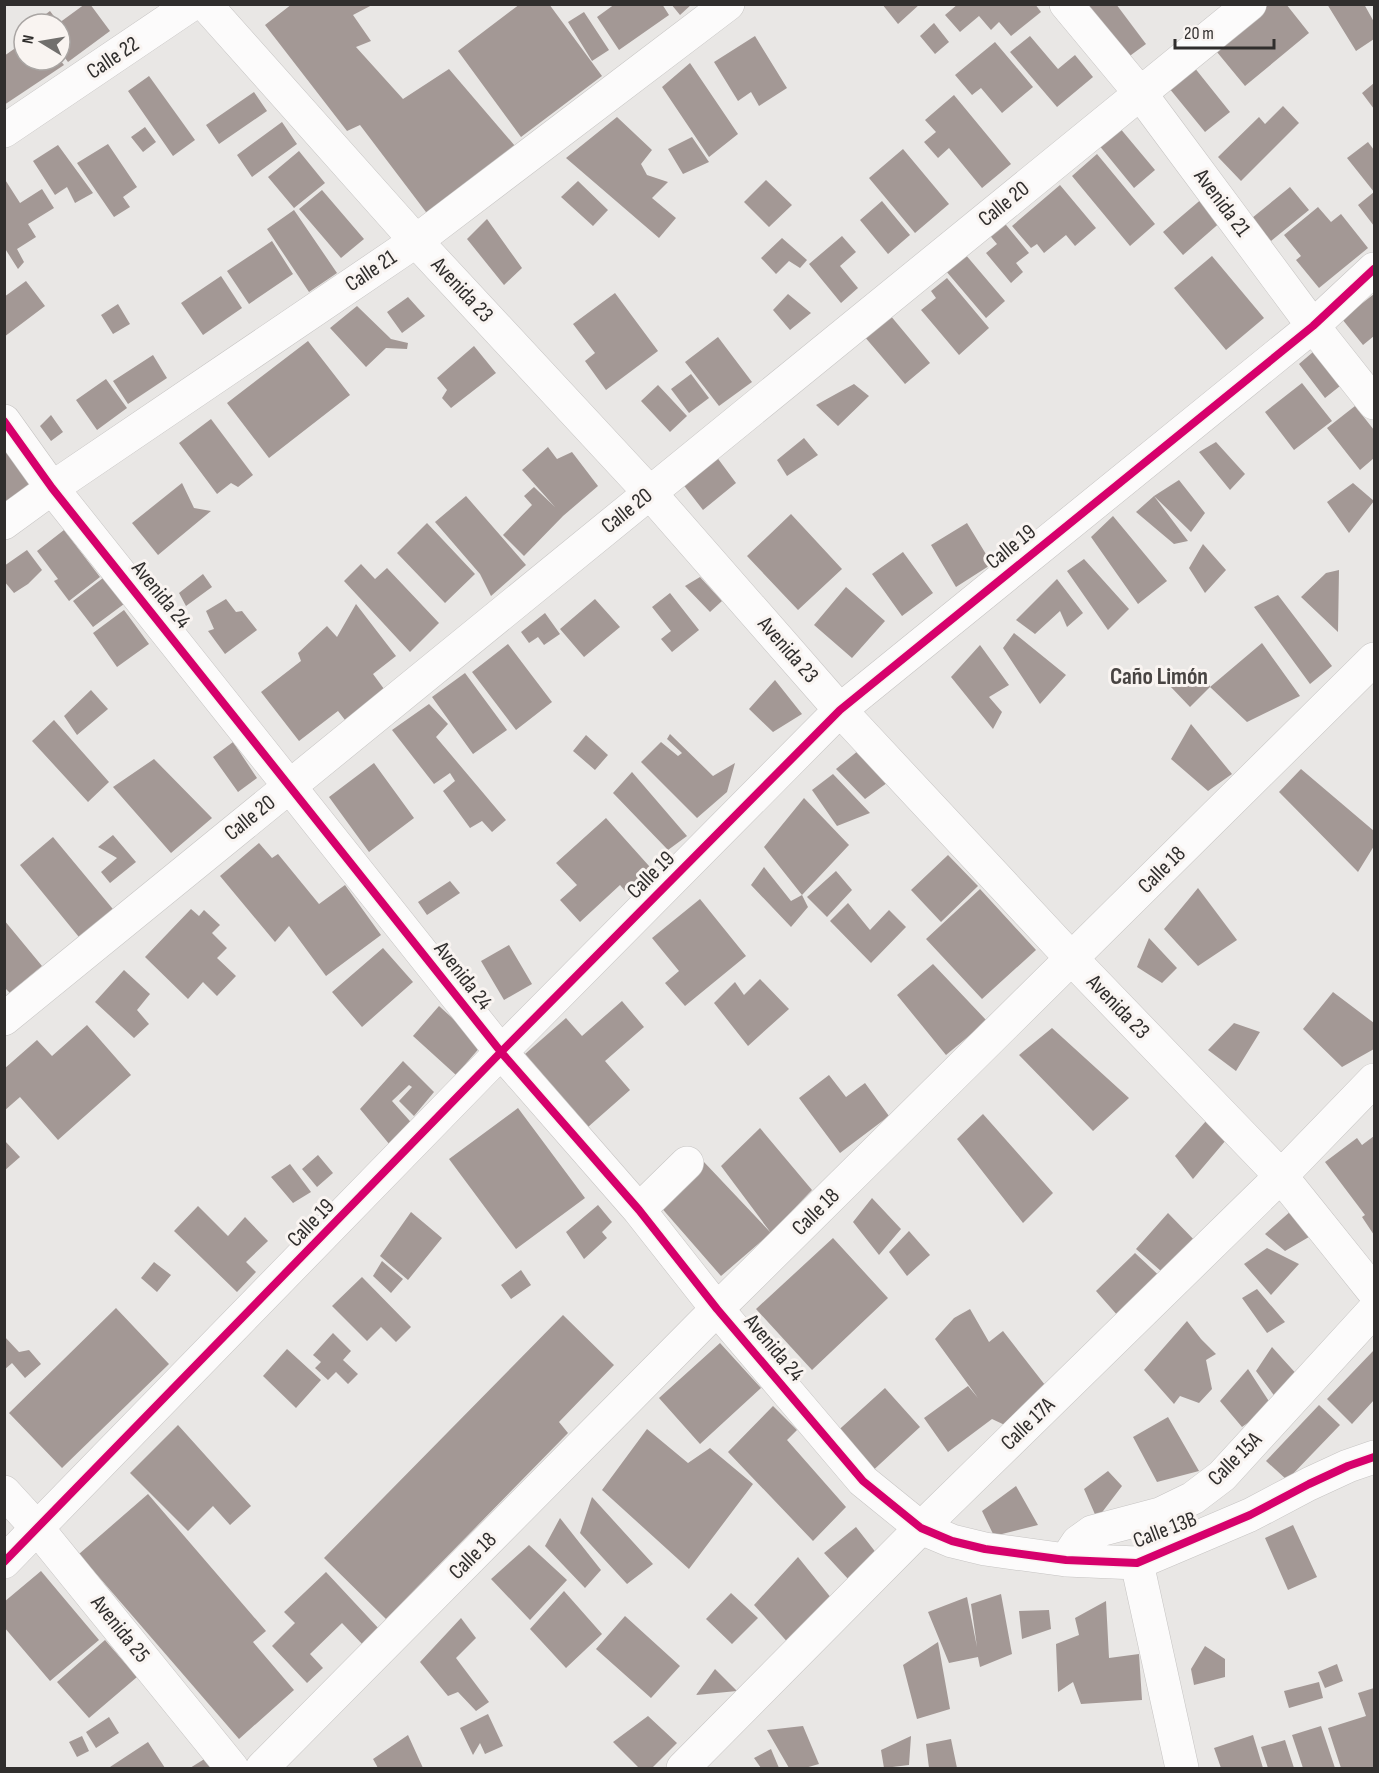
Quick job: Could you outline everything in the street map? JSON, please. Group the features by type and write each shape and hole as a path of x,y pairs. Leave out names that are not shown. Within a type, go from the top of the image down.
{"street":[{"name":"Calle 22","path":"4,131 192,4"},
{"name":"Avenida 23","path":"205,4 416,241 650,493 840,710 1072,959 1281,1176 1374,1292"},
{"name":"Calle 21","path":"4,523 416,241 728,4"},
{"name":"Avenida 21","path":"1066,4 1140,93 1313,326 1374,403"},
{"name":"Calle 20","path":"4,1019 1250,4"},
{"name":"Calle 19","path":"4,1562 840,710 1313,326 1374,269"},
{"name":"Avenida 24","path":"4,421 52,488 501,1053 639,1210 717,1309 863,1481 921,1528"},
{"name":"Calle 18","path":"262,1768 717,1309 1374,658"},
{"name":"Calle 17A","path":"683,1768 921,1528 1281,1176 1374,1080"},
{"path":"639,1210 687,1163"},
{"name":"Calle 15A","path":"1066,1560 1078,1542 1092,1532 1160,1514 1193,1498 1222,1476 1374,1310"},
{"name":"Calle 13B","path":"921,1528 952,1541 985,1549 1066,1560 1137,1563 1250,1515 1328,1475 1374,1457"},
{"name":"Avenida 25","path":"4,1492 38,1529 232,1768"},
{"path":"1137,1563 1182,1768"}],"building":[{"path":"85,4 90,4 110,31 72,59 72,14"},
{"path":"292,4 374,4 353,15 371,41 356,47 403,99 449,69 515,146 429,216 360,125 347,131 265,25"},
{"path":"520,4 549,4 602,76 521,137 458,51"},
{"path":"615,4 662,4 669,15 619,50 597,17"},
{"path":"671,4 692,4 680,15"},
{"path":"882,4 920,4 898,24"},
{"path":"958,4 1035,4 1041,12 1011,36 999,22 991,30 979,16 960,32 945,15"},
{"path":"1087,4 1116,4 1146,44 1127,58"},
{"path":"1263,4 1286,4 1309,33 1245,86 1212,46"},
{"path":"1327,4 1364,4 1374,22 1374,39 1356,51"},
{"path":"584,12 609,50 592,61 568,22"},
{"path":"934,23 949,42 935,54 920,36"},
{"path":"755,36 787,88 759,106 751,92 738,101 714,62"},
{"path":"1030,36 1058,69 1075,55 1093,77 1057,107 1010,52"},
{"path":"995,42 1033,87 1002,113 981,88 972,95 955,75"},
{"path":"12,50 12,72 54,72 4,105 4,56"},
{"path":"690,63 738,134 709,157 662,87"},
{"path":"1194,67 1230,112 1205,132 1169,88"},
{"path":"149,76 195,140 173,156 128,91"},
{"path":"1374,83 1374,109 1362,93"},
{"path":"254,92 267,111 219,144 206,125"},
{"path":"954,95 1011,164 982,188 949,148 938,158 924,142 936,132 925,120"},
{"path":"1283,106 1299,123 1241,181 1218,157 1259,117 1265,124"},
{"path":"617,117 652,150 641,164 647,175 668,182 652,198 676,218 659,238 566,158"},
{"path":"282,122 297,144 252,177 237,155"},
{"path":"145,127 156,142 143,152 131,137"},
{"path":"1119,127 1155,170 1134,188 1098,144"},
{"path":"692,137 709,162 683,174 668,149"},
{"path":"1368,142 1374,150 1374,192 1347,158"},
{"path":"108,144 137,187 123,197 130,207 114,217 77,163"},
{"path":"58,145 93,193 75,203 67,187 55,195 33,161"},
{"path":"903,149 949,204 915,233 869,178"},
{"path":"299,151 325,183 294,208 268,177"},
{"path":"1097,154 1155,224 1130,246 1072,176"},
{"path":"4,178 20,203 42,189 54,208 28,224 36,237 17,249 24,262 18,269 4,247"},
{"path":"766,180 792,205 769,227 744,202"},
{"path":"578,181 608,210 593,226 561,197"},
{"path":"1060,185 1096,228 1075,246 1066,235 1044,253 1037,244 1031,248 1012,226"},
{"path":"1290,187 1309,210 1271,241 1252,218"},
{"path":"322,190 364,239 341,258 299,209"},
{"path":"1374,192 1374,226 1358,205"},
{"path":"1204,197 1223,220 1183,255 1163,232"},
{"path":"882,201 910,235 888,254 860,220"},
{"path":"1318,207 1331,222 1341,214 1368,248 1319,288 1296,260 1301,256 1284,235"},
{"path":"294,210 337,273 309,292 267,229"},
{"path":"487,219 522,268 504,285 467,239"},
{"path":"1002,220 1029,253 1016,263 1023,272 1011,283 986,253 997,244 987,232"},
{"path":"842,236 856,252 840,266 858,288 841,303 809,264"},
{"path":"782,238 807,260 800,268 789,261 776,274 761,258"},
{"path":"272,241 293,274 249,304 227,271"},
{"path":"965,254 1005,301 986,318 946,271"},
{"path":"1212,256 1264,318 1226,350 1174,288"},
{"path":"221,276 242,308 203,335 181,303"},
{"path":"947,278 989,328 959,355 921,310 936,298 931,291"},
{"path":"26,281 45,306 4,337 4,297"},
{"path":"615,293 658,351 606,390 585,361 595,353 573,324"},
{"path":"788,294 811,313 790,330 773,310"},
{"path":"1374,294 1374,336 1363,345 1342,319"},
{"path":"408,297 425,316 402,333 387,312"},
{"path":"118,304 130,324 113,334 101,315"},
{"path":"357,306 391,339 408,343 407,349 386,348 366,367 330,328"},
{"path":"890,315 930,363 905,384 864,336"},
{"path":"718,337 752,382 719,406 685,362"},
{"path":"308,341 350,395 269,458 227,403"},
{"path":"474,346 496,373 451,408 442,398 447,390 437,378"},
{"path":"1313,352 1340,386 1325,398 1299,364"},
{"path":"153,355 167,378 128,404 113,381"},
{"path":"691,374 709,398 689,413 671,389"},
{"path":"106,379 127,408 97,430 76,400"},
{"path":"1302,383 1332,421 1294,450 1265,412"},
{"path":"854,384 869,396 838,426 816,405"},
{"path":"658,385 687,416 670,432 641,401"},
{"path":"1355,406 1374,430 1374,458 1360,470 1327,428"},
{"path":"51,415 63,432 51,441 40,426"},
{"path":"211,419 253,475 238,487 231,483 217,494 179,443"},
{"path":"4,438 35,483 4,505"},
{"path":"804,438 818,455 787,476 777,460"},
{"path":"1216,442 1245,474 1230,490 1199,452"},
{"path":"548,447 557,459 572,452 598,486 563,516 524,556 503,535 532,505 524,496 534,487 555,507 522,470"},
{"path":"716,456 736,483 703,510 682,483"},
{"path":"1179,480 1205,513 1191,532 1154,496"},
{"path":"182,483 194,508 211,511 158,555 132,523"},
{"path":"1353,483 1374,501 1349,533 1327,502"},
{"path":"466,496 526,565 491,596 480,574 435,522"},
{"path":"1154,496 1188,541 1174,544 1136,512"},
{"path":"791,514 842,569 798,610 747,556"},
{"path":"1113,516 1167,581 1138,604 1091,537"},
{"path":"427,523 475,574 445,603 397,553"},
{"path":"967,523 992,564 956,587 931,545"},
{"path":"64,530 100,577 69,601 54,581 58,579 37,551"},
{"path":"1203,544 1226,570 1205,593 1189,568"},
{"path":"27,550 42,570 28,584 14,593 4,581 4,566"},
{"path":"903,552 933,593 902,616 872,574"},
{"path":"1084,559 1129,609 1108,630 1067,571"},
{"path":"361,564 375,579 387,568 439,623 410,652 344,581"},
{"path":"1339,570 1338,632 1301,597 1326,573"},
{"path":"203,574 212,587 186,606 179,593"},
{"path":"700,577 722,601 710,612 685,586"},
{"path":"103,578 124,604 93,627 73,601"},
{"path":"1057,579 1083,613 1067,627 1060,611 1035,634 1016,620"},
{"path":"846,587 885,621 852,658 814,625"},
{"path":"670,593 699,630 672,652 661,639 671,631 652,607"},
{"path":"1278,595 1332,666 1310,684 1254,607"},
{"path":"226,599 236,612 242,611 257,630 225,654 208,631 214,629 206,611"},
{"path":"595,599 620,627 584,657 560,629"},
{"path":"356,604 396,656 373,674 384,689 345,720 338,711 299,741 261,692 301,661 298,653 327,626 337,637"},
{"path":"124,610 149,644 117,667 93,633"},
{"path":"545,613 560,634 544,645 538,637 529,643 521,632"},
{"path":"1014,633 1066,675 1040,704 1003,648"},
{"path":"1262,643 1300,696 1247,722 1210,687"},
{"path":"508,644 552,702 516,730 472,672"},
{"path":"980,645 1009,685 989,697 1002,712 993,729 951,677"},
{"path":"465,673 507,730 473,754 432,697"},
{"path":"1207,673 1210,687 1190,707 1170,686"},
{"path":"775,680 802,714 773,732 749,709"},
{"path":"91,690 108,709 77,735 64,716"},
{"path":"429,704 448,724 436,737 506,820 492,832 482,821 470,828 443,791 455,781 450,773 434,784 392,730"},
{"path":"54,720 109,782 88,802 32,741"},
{"path":"1191,724 1232,774 1208,791 1171,759"},
{"path":"670,734 713,776 735,763 727,792 697,818 641,762 661,742 678,756 682,753 667,739"},
{"path":"586,735 608,755 595,770 573,751"},
{"path":"233,742 257,778 238,792 213,757"},
{"path":"859,750 891,780 865,799 836,769"},
{"path":"154,759 212,818 171,853 113,787"},
{"path":"374,763 414,818 369,852 329,797"},
{"path":"1301,769 1374,831 1374,846 1358,872 1279,792"},
{"path":"632,772 687,836 668,850 613,793"},
{"path":"833,774 870,813 837,826 812,790"},
{"path":"804,798 849,845 802,895 764,847"},
{"path":"606,818 658,876 632,899 620,885 580,922 560,900 577,885 556,863"},
{"path":"113,835 136,862 110,883 101,872 117,858 98,847"},
{"path":"53,837 117,914 83,942 20,865"},
{"path":"259,843 272,858 278,854 319,904 345,885 381,935 326,976 289,926 275,942 220,876"},
{"path":"948,855 978,886 941,922 911,890"},
{"path":"764,867 791,901 802,895 808,907 791,927 751,885"},
{"path":"836,871 852,890 827,917 807,897"},
{"path":"450,881 460,893 427,915 418,902"},
{"path":"1198,888 1237,940 1198,966 1164,929"},
{"path":"980,889 1036,950 982,999 926,939"},
{"path":"700,899 746,956 685,1006 665,983 679,971 652,938"},
{"path":"848,903 870,930 889,910 906,927 871,963 830,921"},
{"path":"191,909 199,916 204,910 220,925 212,933 227,948 217,958 236,976 217,996 203,982 188,999 145,957"},
{"path":"4,920 42,966 10,993 4,987"},
{"path":"1149,938 1177,968 1162,983 1137,967"},
{"path":"509,945 532,984 504,1000 481,961"},
{"path":"383,948 413,982 362,1027 332,992"},
{"path":"933,964 987,1021 946,1055 897,995"},
{"path":"124,970 150,994 137,1010 149,1024 134,1038 95,1002"},
{"path":"760,979 789,1009 748,1046 714,1003 735,982 744,995"},
{"path":"1333,992 1374,1023 1374,1049 1342,1067 1303,1029"},
{"path":"622,1001 644,1027 605,1061 630,1090 588,1127 525,1054 566,1018 582,1036"},
{"path":"439,1006 482,1045 456,1075 413,1036"},
{"path":"1234,1023 1260,1032 1236,1071 1208,1050"},
{"path":"87,1025 131,1075 58,1140 20,1097 4,1111 4,1069 37,1040 52,1056"},
{"path":"1052,1028 1129,1098 1093,1131 1019,1055"},
{"path":"403,1061 434,1092 414,1116 399,1101 412,1087 409,1085 392,1101 417,1129 395,1151 360,1109"},
{"path":"829,1075 846,1097 865,1083 889,1116 840,1153 799,1098"},
{"path":"518,1108 585,1198 516,1249 449,1159"},
{"path":"983,1114 1053,1193 1023,1223 957,1139"},
{"path":"1206,1121 1226,1140 1193,1179 1175,1156"},
{"path":"760,1128 812,1190 771,1233 721,1166"},
{"path":"1374,1136 1374,1235 1362,1217 1365,1215 1325,1162 1357,1138 1362,1145"},
{"path":"4,1140 20,1157 4,1171"},
{"path":"318,1155 333,1173 317,1187 302,1169"},
{"path":"704,1162 771,1233 721,1276 659,1205"},
{"path":"290,1164 311,1192 293,1203 271,1177"},
{"path":"872,1198 901,1229 879,1255 853,1222"},
{"path":"598,1205 612,1222 602,1232 607,1238 584,1259 566,1232"},
{"path":"198,1206 228,1236 245,1217 268,1241 246,1262 256,1272 237,1292 174,1231"},
{"path":"1292,1210 1314,1234 1285,1251 1265,1234"},
{"path":"411,1212 442,1238 408,1280 380,1256"},
{"path":"1168,1213 1201,1247 1170,1279 1136,1249"},
{"path":"909,1231 930,1255 907,1276 889,1252"},
{"path":"833,1238 888,1298 812,1370 756,1309"},
{"path":"1267,1248 1299,1264 1271,1295 1244,1264"},
{"path":"1135,1253 1167,1283 1126,1325 1096,1291"},
{"path":"382,1261 403,1279 391,1293 373,1276"},
{"path":"154,1262 171,1275 157,1292 141,1278"},
{"path":"521,1270 531,1285 511,1299 501,1285"},
{"path":"362,1277 411,1327 396,1342 381,1327 367,1341 332,1306"},
{"path":"1257,1289 1285,1322 1267,1333 1242,1298"},
{"path":"116,1308 169,1364 62,1468 9,1413"},
{"path":"970,1309 989,1342 1003,1331 1052,1394 1009,1427 992,1419 948,1452 924,1418 968,1386 978,1398 935,1339 954,1318"},
{"path":"563,1315 614,1365 559,1422 568,1433 386,1619 324,1558"},
{"path":"1187,1321 1216,1354 1206,1360 1212,1389 1199,1403 1180,1396 1174,1404 1144,1370"},
{"path":"333,1333 351,1351 343,1360 358,1374 348,1384 336,1372 328,1380 315,1368 321,1362 313,1355"},
{"path":"4,1336 19,1352 29,1350 41,1364 25,1378 12,1363 4,1370"},
{"path":"720,1343 761,1388 700,1444 659,1398"},
{"path":"1272,1347 1300,1378 1276,1398 1256,1371"},
{"path":"287,1349 321,1380 296,1408 263,1376"},
{"path":"1374,1350 1374,1400 1352,1424 1327,1399"},
{"path":"1248,1369 1272,1406 1242,1427 1220,1401"},
{"path":"885,1388 920,1427 867,1476 832,1436"},
{"path":"1319,1405 1340,1425 1287,1480 1266,1461"},
{"path":"773,1406 797,1430 787,1440 846,1507 813,1541 728,1452"},
{"path":"1168,1417 1199,1471 1157,1482 1133,1437"},
{"path":"178,1425 251,1506 230,1525 213,1506 188,1531 130,1473"},
{"path":"647,1429 688,1463 710,1448 753,1484 689,1569 602,1490"},
{"path":"1108,1471 1122,1486 1097,1519 1084,1489"},
{"path":"1016,1486 1038,1525 994,1536 982,1511"},
{"path":"148,1494 266,1631 253,1642 294,1690 239,1739 79,1554"},
{"path":"592,1497 653,1564 627,1584 580,1533"},
{"path":"560,1518 601,1570 585,1588 545,1546"},
{"path":"1293,1525 1317,1577 1288,1590 1265,1538"},
{"path":"856,1527 877,1554 849,1580 824,1553"},
{"path":"529,1545 567,1580 530,1620 491,1579"},
{"path":"798,1557 832,1599 791,1646 754,1605"},
{"path":"41,1571 99,1640 50,1681 4,1627 4,1602"},
{"path":"326,1572 381,1631 365,1647 342,1623 310,1654 323,1668 307,1683 272,1646 295,1623 284,1612"},
{"path":"564,1591 602,1634 566,1668 530,1629"},
{"path":"731,1593 758,1618 732,1644 706,1619"},
{"path":"1001,1594 1012,1654 980,1667 978,1657 949,1663 928,1612 967,1597 977,1647 971,1604"},
{"path":"1106,1601 1109,1658 1139,1654 1142,1700 1081,1704 1073,1682 1058,1692 1056,1644 1079,1635 1075,1618"},
{"path":"1049,1610 1051,1629 1022,1639 1019,1611"},
{"path":"625,1616 680,1666 651,1698 596,1649"},
{"path":"461,1618 476,1638 456,1658 489,1702 476,1711 458,1692 448,1696 420,1662"},
{"path":"105,1640 137,1677 89,1718 57,1682"},
{"path":"938,1642 950,1709 917,1719 903,1665"},
{"path":"1205,1646 1225,1659 1225,1677 1194,1685 1191,1669"},
{"path":"1337,1664 1343,1681 1325,1688 1318,1672"},
{"path":"715,1669 737,1691 696,1695"},
{"path":"1319,1682 1323,1698 1289,1708 1284,1691"},
{"path":"1374,1688 1374,1768 1341,1768 1328,1728 1366,1716 1358,1693"},
{"path":"488,1714 503,1746 485,1754 480,1743 473,1755 460,1728"},
{"path":"648,1716 677,1743 652,1768 639,1768 613,1742"},
{"path":"109,1717 119,1733 96,1748 86,1732"},
{"path":"803,1726 819,1764 805,1768 789,1768 767,1730"},
{"path":"1321,1726 1335,1768 1303,1768 1292,1735"},
{"path":"408,1735 423,1768 378,1768 373,1759"},
{"path":"1253,1735 1263,1768 1221,1768 1214,1748"},
{"path":"82,1736 89,1751 77,1757 69,1742"},
{"path":"911,1736 909,1765 884,1768 881,1750"},
{"path":"951,1739 957,1768 929,1768 926,1744"},
{"path":"1285,1740 1294,1768 1268,1768 1261,1747"},
{"path":"148,1742 165,1768 110,1767"},
{"path":"771,1749 779,1768 761,1768 754,1758"},
{"path":"206,1758 213,1768 190,1768"}],"cycle path":[{"path":"4,1562 501,1052 840,710 1313,326 1374,269"},
{"path":"4,421 52,488 501,1052 639,1210 717,1309 863,1481 921,1528 952,1541 985,1549 1066,1560 1137,1563 1250,1515 1348,1466 1374,1457"}],"district":[{"name":"Caño Limón","path":"1159,676"}]}
